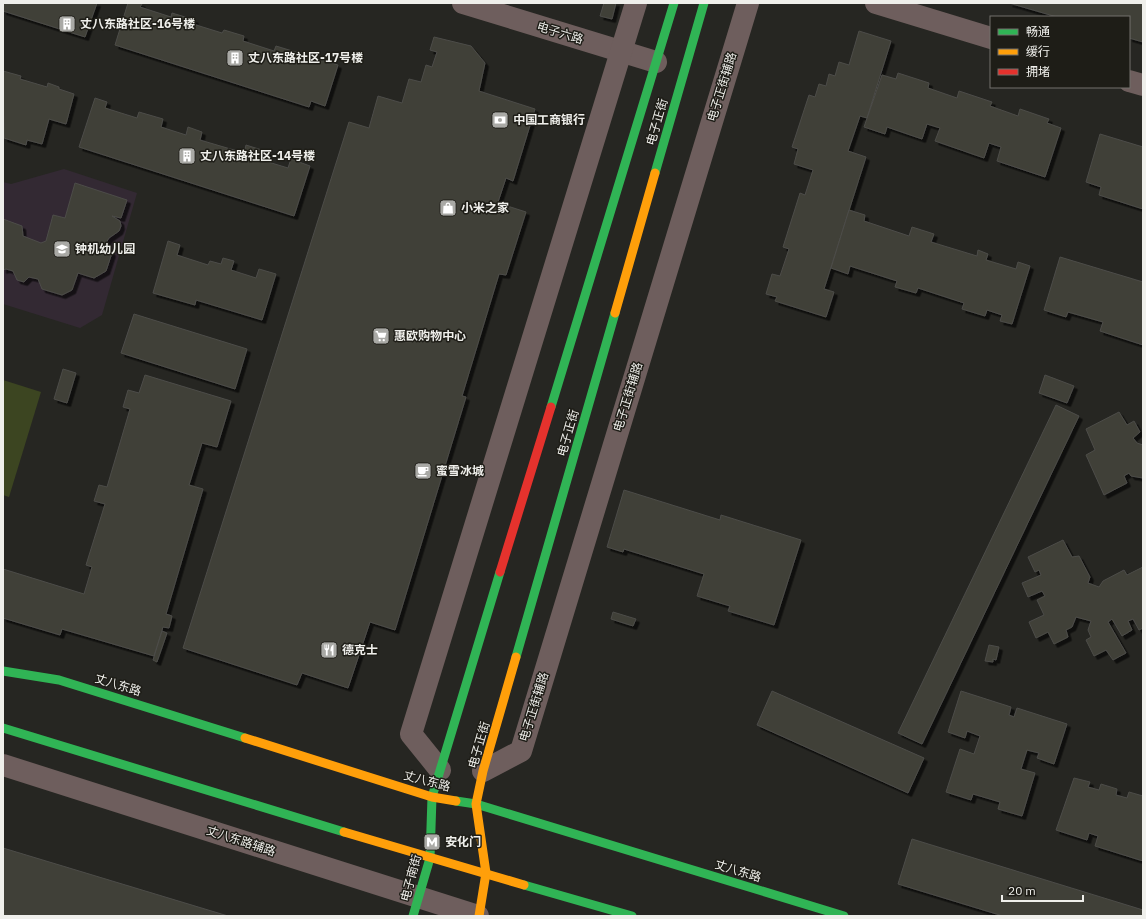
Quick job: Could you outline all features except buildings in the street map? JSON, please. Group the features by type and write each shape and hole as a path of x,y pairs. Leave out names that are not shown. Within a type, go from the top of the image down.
{"main road":[{"name":"电子正街","path":"432,797 674,3"},
{"name":"电子正街","path":"486,873 476,804 483,771 704,3"},
{"name":"丈八东路","path":"3,671 59,680 432,797 476,804 844,916"},
{"path":"3,728 430,858 632,916"},
{"name":"电子南街","path":"416,907 430,858 432,797"},
{"path":"479,916 486,873"}],"street":[{"name":"电子六路","path":"463,3 656,62"},
{"path":"440,770 411,734 636,3"},
{"name":"电子正街辅路","path":"483,771 521,751 748,3"},
{"path":"876,3 990,38"},
{"path":"1130,81 1143,85"},
{"name":"丈八东路辅路","path":"3,766 416,907 479,916"}],"shaded area":[{"name":"钟机幼儿园","path":"64,169 137,193 102,315 80,328 3,304 3,182 11,184"}],"green space":[{"path":"3,380 41,392 9,497 3,495"}],"traffic: fast":[{"path":"551,407 674,3"},
{"path":"655,173 704,3"},
{"path":"516,657 615,313"},
{"path":"413,916 430,858 432,797 500,572"},
{"path":"3,671 59,680 245,738"},
{"path":"3,728 344,832"},
{"path":"456,801 476,804 844,916"},
{"path":"524,885 632,916"}],"traffic: slow":[{"path":"615,313 655,173"},
{"path":"479,916 486,873 476,804 483,771 516,657"},
{"path":"245,738 432,797 456,801"},
{"path":"344,832 524,885"}],"traffic: jam":[{"path":"500,572 551,407"}],"place":[{"name":"丈八东路社区-16号楼","path":"67,24"},
{"name":"丈八东路社区-17号楼","path":"235,58"},
{"name":"中国工商银行","path":"500,120"},
{"name":"丈八东路社区-14号楼","path":"187,156"},
{"name":"小米之家","path":"448,208"},
{"name":"钟机幼儿园","path":"62,249"},
{"name":"惠欧购物中心","path":"381,336"},
{"name":"蜜雪冰城","path":"423,471"},
{"name":"德克士","path":"329,650"},
{"name":"安化门","path":"432,842"}]}
